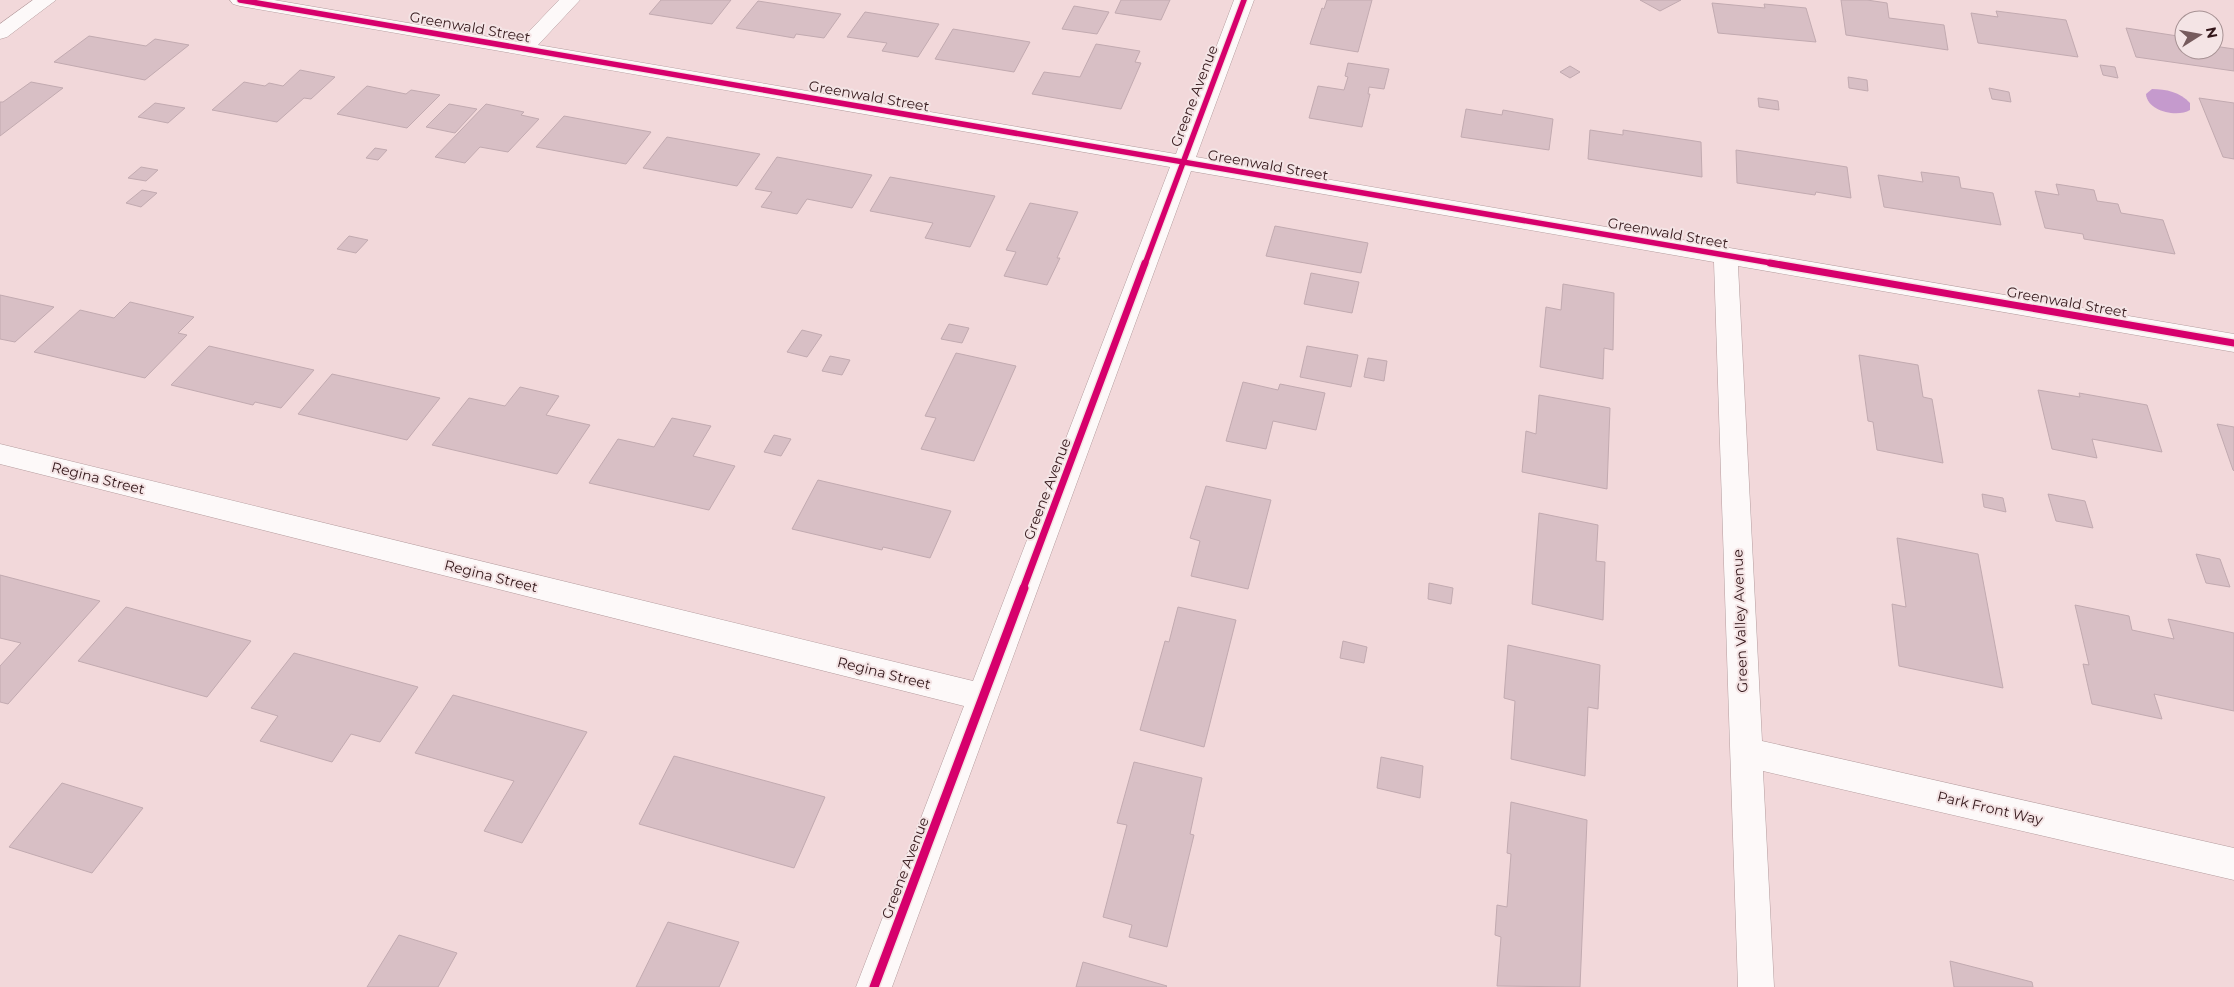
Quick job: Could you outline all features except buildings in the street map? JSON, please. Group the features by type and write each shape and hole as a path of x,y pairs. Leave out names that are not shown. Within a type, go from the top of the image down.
{"street":[{"path":"0,33 46,0"},
{"name":"Greenwald Street","path":"240,0 2234,343"},
{"path":"523,49 570,0"},
{"name":"Greene Avenue","path":"874,987 1244,0"},
{"name":"Green Valley Avenue","path":"1726,256 1756,987"},
{"name":"Regina Street","path":"0,454 982,697"},
{"name":"Park Front Way","path":"1746,752 2234,864"}],"shaded area":[{"path":"2152,89 2168,91 2182,96 2190,103 2190,110 2171,113 2157,109 2151,105 2146,94"}],"cycle path":[{"path":"240,0 2234,343"},
{"path":"874,987 1244,0"}]}
